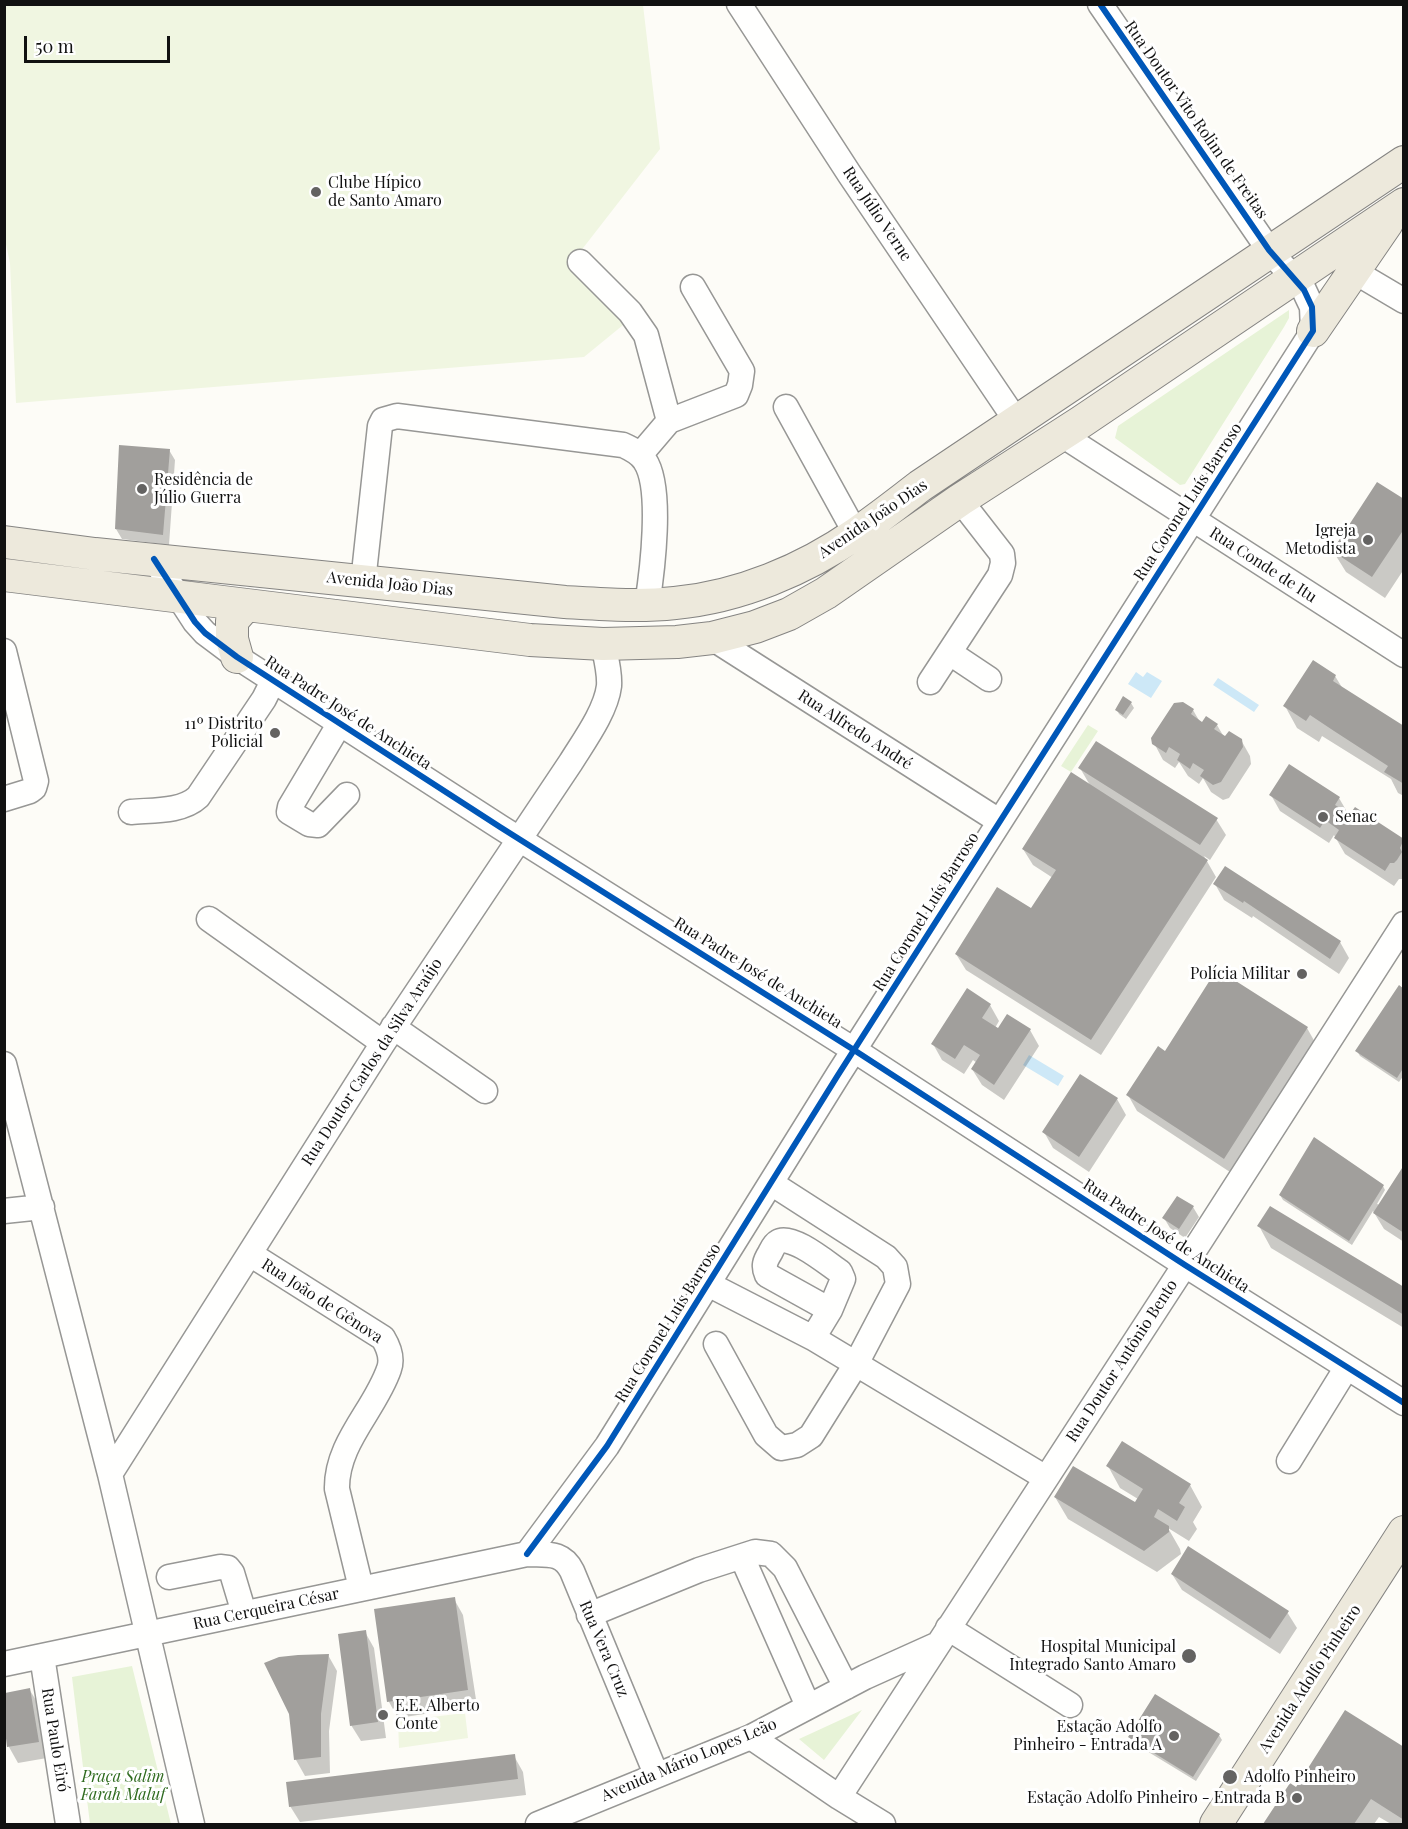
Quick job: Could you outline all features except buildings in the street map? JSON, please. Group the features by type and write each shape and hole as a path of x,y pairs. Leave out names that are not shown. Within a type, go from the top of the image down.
{"main road":[{"name":"Avenida João Dias","path":"4,542 84,553 565,603 647,605 706,598 774,578 801,567 856,534 920,486 1269,250 1404,162"},
{"name":"Avenida João Dias","path":"4,575 530,640 603,644 677,642 712,638 755,627 789,614 826,593 960,500 1062,435 1400,206"},
{"path":"1313,331 1400,206"},
{"path":"237,657 232,639 232,621 246,605"},
{"name":"Avenida Adolfo Pinheiro","path":"1216,1824 1404,1533"}],"street":[{"name":"Rua Júlio Verne","path":"739,4 850,175 1017,422"},
{"name":"Rua Doutor Vito Rolim de Freitas","path":"1100,4 1269,250 1294,279"},
{"path":"580,262 630,312 646,335 669,421"},
{"path":"1355,272 1404,301"},
{"path":"1294,279 1309,297 1314,316 1313,331"},
{"path":"640,455 669,421 735,395 740,385 742,372 693,287"},
{"name":"Rua Coronel Luís Barroso","path":"528,1554 607,1446 854,1050 1313,331"},
{"path":"786,407 856,534"},
{"path":"363,582 380,426 383,420 397,416 623,445 635,451 645,461 651,473 655,510 647,605"},
{"name":"Rua Conde de Itu","path":"1062,435 1404,655"},
{"path":"930,682 1000,575 1003,563 1002,554 960,500"},
{"name":"Rua Padre José de Anchieta","path":"154,559 190,615 205,633 237,657 1404,1403"},
{"name":"Rua Alfredo André","path":"712,638 999,821"},
{"name":"Rua Doutor Carlos da Silva Araújo","path":"111,1474 388,1035 595,723 607,695 609,673 603,644"},
{"path":"4,651 14,732 35,785 30,791 4,799"},
{"path":"950,653 989,679"},
{"path":"131,812 186,805 198,797 264,699 273,681"},
{"path":"340,723 289,812 309,824 318,825 347,795"},
{"path":"209,919 388,1035 485,1091"},
{"name":"Rua Doutor Antônio Bento","path":"839,1797 1404,924"},
{"path":"4,1064 111,1474 146,1634 192,1824"},
{"path":"716,1344 766,1435 781,1448 797,1445 811,1436 856,1364 898,1284 895,1267 886,1257 771,1183"},
{"path":"4,1211 42,1207"},
{"name":"Rua João de Gênova","path":"250,1254 383,1338 390,1348 390,1368 348,1443 337,1478 337,1489 361,1588"},
{"path":"708,1284 813,1338 1046,1478"},
{"path":"813,1338 830,1310"},
{"path":"1289,1461 1347,1367"},
{"path":"589,1615 699,1570 755,1552 771,1554 785,1568 846,1687"},
{"name":"Rua Cerqueira César","path":"4,1664 528,1554"},
{"name":"Rua Vera Cruz","path":"528,1554 555,1555 568,1562 656,1774"},
{"path":"742,1557 808,1706"},
{"path":"169,1577 220,1567 228,1568 232,1573 244,1613"},
{"path":"942,1636 1070,1705"},
{"name":"Avenida Mário Lopes Leão","path":"538,1824 751,1737 942,1636"},
{"name":"Rua Paulo Eiró","path":"42,1656 68,1824"},
{"path":"751,1737 883,1824"}],"green space":[{"name":"Clube Hípico de Santo Amaro","path":"4,5 643,5 660,149 573,261 628,321 584,357 16,403 10,263 4,235"},
{"path":"1289,310 1289,318 1284,327 1185,484 1180,485 1115,438 1118,426"},
{"path":"1088,725 1098,731 1071,772 1061,766"},
{"name":"Praça Salim Farah Maluf","path":"132,1666 171,1824 90,1824 72,1677"},
{"path":"862,1710 824,1760 799,1739"},
{"path":"465,1713 468,1738 399,1748 398,1721"}],"water":[{"path":"1136,672 1143,677 1147,672 1162,681 1151,698 1128,684"},
{"path":"1218,678 1259,705 1254,712 1213,685"},
{"path":"1029,1055 1064,1076 1058,1086 1023,1065"}],"cycle path":[{"path":"527,1554 607,1446 838,1075 1313,331 1312,307 1304,290 1269,250 1100,4"},
{"path":"154,559 195,622 205,633 237,657 1404,1403"}],"place":[{"name":"Clube Hípico de Santo Amaro","path":"316,192"},
{"name":"Residência de Júlio Guerra","path":"142,489"},
{"name":"Igreja Metodista","path":"1368,540"},
{"name":"11º Distrito Policial","path":"275,733"},
{"name":"Senac","path":"1323,817"},
{"name":"Polícia Militar","path":"1302,974"},
{"name":"Hospital Municipal Integrado Santo Amaro","path":"1189,1656"},
{"name":"E.E. Alberto Conte","path":"383,1715"},
{"name":"Estação Adolfo Pinheiro - Entrada A","path":"1174,1736"},
{"name":"Adolfo Pinheiro","path":"1230,1777"},
{"name":"Estação Adolfo Pinheiro - Entrada B","path":"1297,1798"}]}
